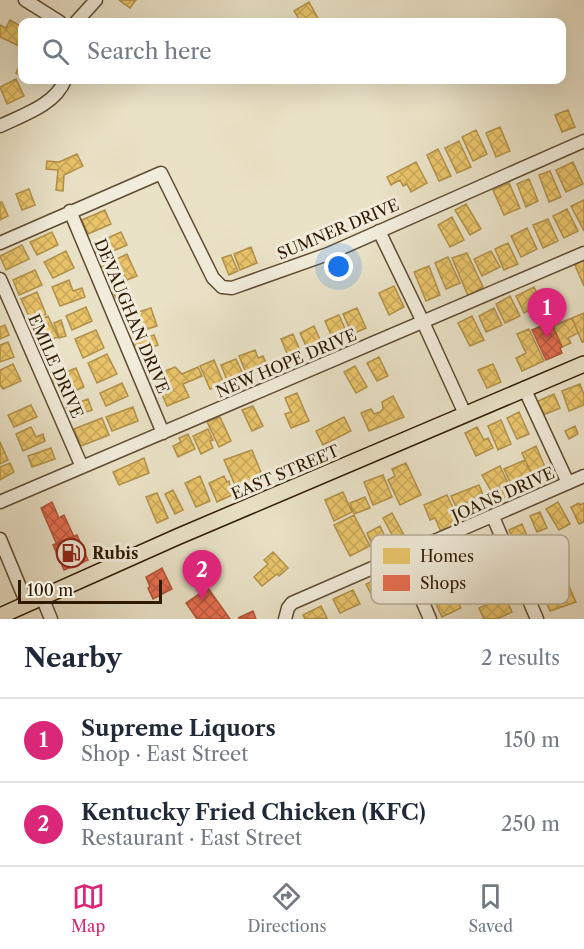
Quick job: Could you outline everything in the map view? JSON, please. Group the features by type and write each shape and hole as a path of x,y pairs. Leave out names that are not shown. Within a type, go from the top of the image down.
{"main road":[{"name":"EAST STREET","path":"0,616 584,363"}],"street":[{"path":"25,0 54,18"},
{"path":"80,18 96,0"},
{"path":"0,126 35,110 54,95 62,84"},
{"name":"SUMNER DRIVE","path":"70,211 161,173 213,278 222,287 232,288 328,254 584,141"},
{"path":"0,243 70,211"},
{"name":"DEVAUGHAN DRIVE","path":"70,211 163,433"},
{"path":"379,231 465,414"},
{"name":"NEW HOPE DRIVE","path":"0,502 584,253"},
{"name":"EMILE DRIVE","path":"0,279 82,467"},
{"path":"524,388 568,483"},
{"name":"JOANS DRIVE","path":"451,535 584,476"},
{"path":"493,517 501,535"},
{"path":"0,538 27,603"},
{"name":"JOANS DRIVE","path":"285,619 292,603 371,569"},
{"path":"42,597 51,619"},
{"path":"423,604 430,619"},
{"path":"531,604 537,619"}],"building: Homes":[{"path":"119,0 136,0 130,8"},
{"path":"309,2 318,18 298,18 294,11"},
{"path":"10,20 18,25 18,46 0,37 0,25 6,28"},
{"path":"16,79 24,96 7,104 0,87"},
{"path":"568,110 575,127 562,132 555,115"},
{"path":"500,127 510,151 496,157 486,133"},
{"path":"476,130 487,154 473,161 462,137"},
{"path":"459,141 471,167 457,173 445,148"},
{"path":"438,149 451,176 439,181 427,155"},
{"path":"77,154 83,166 64,175 63,191 56,190 58,170 46,169 47,161 59,162"},
{"path":"416,162 427,183 411,192 407,184 403,186 400,180 391,185 387,177"},
{"path":"573,162 583,184 566,192 556,170"},
{"path":"550,171 561,197 549,202 539,175"},
{"path":"529,179 538,201 526,207 517,184"},
{"path":"509,183 520,208 504,215 493,190"},
{"path":"29,189 35,205 22,210 16,194"},
{"path":"584,200 584,231 571,206"},
{"path":"0,202 8,216 0,220"},
{"path":"466,204 481,229 470,235 455,210"},
{"path":"567,209 578,231 564,238 553,216"},
{"path":"105,210 111,224 88,234 82,220"},
{"path":"452,217 464,240 450,247 438,225"},
{"path":"548,219 558,241 543,248 533,225"},
{"path":"527,228 537,249 521,257 511,236"},
{"path":"52,232 58,245 37,255 30,242"},
{"path":"121,232 127,245 97,258 92,245"},
{"path":"508,243 518,264 504,270 495,249"},
{"path":"22,245 29,259 6,270 0,256"},
{"path":"251,247 257,263 240,270 234,254"},
{"path":"66,251 74,268 53,278 44,262"},
{"path":"491,251 500,267 482,276 474,259"},
{"path":"467,253 483,287 468,296 452,258"},
{"path":"127,254 137,276 127,280 124,275 107,282 100,267"},
{"path":"231,255 238,271 229,275 222,258"},
{"path":"448,257 460,283 446,289 435,263"},
{"path":"584,259 584,286 574,263"},
{"path":"429,266 440,295 426,301 414,272"},
{"path":"35,270 42,285 19,295 13,280"},
{"path":"69,280 73,291 82,288 85,297 60,306 52,287"},
{"path":"127,286 134,302 121,309 113,292"},
{"path":"394,286 404,307 389,315 379,293"},
{"path":"534,287 542,304 524,313 516,296"},
{"path":"37,292 46,314 31,321 21,299"},
{"path":"510,296 520,316 505,323 496,304"},
{"path":"86,307 92,321 72,330 66,316"},
{"path":"151,308 157,326 132,334 126,316"},
{"path":"357,308 366,328 352,334 343,314"},
{"path":"494,308 502,325 486,332 479,316"},
{"path":"584,313 584,342 582,342 572,318"},
{"path":"339,315 346,331 332,337 325,321"},
{"path":"48,316 58,337 49,340 44,328 34,332 30,324"},
{"path":"472,316 484,340 470,346 458,323"},
{"path":"572,318 578,333 568,338 571,343 562,347 553,326"},
{"path":"61,320 66,336 59,338 54,323"},
{"path":"5,325 9,335 0,339 0,327"},
{"path":"314,326 322,344 308,350 300,333"},
{"path":"529,329 544,361 522,371 516,358 526,353 517,334"},
{"path":"96,330 104,348 83,358 75,339"},
{"path":"293,334 302,355 290,360 281,339"},
{"path":"154,335 158,345 137,353 133,342"},
{"path":"8,342 14,357 0,362 0,345"},
{"path":"255,350 258,358 263,356 268,367 247,375 239,356"},
{"path":"107,354 117,374 97,383 88,363"},
{"path":"379,357 388,376 377,381 367,363"},
{"path":"236,359 244,376 228,383 221,365"},
{"path":"214,360 224,384 210,389 200,366"},
{"path":"13,364 21,381 3,389 0,385 0,370"},
{"path":"493,364 501,382 487,388 478,370"},
{"path":"355,366 367,387 356,393 344,372"},
{"path":"175,367 182,374 198,367 202,376 183,384 189,397 167,406 154,375"},
{"path":"76,368 84,387 59,398 51,378"},
{"path":"122,383 128,396 106,406 100,393"},
{"path":"580,384 584,395 584,405 569,411 562,391"},
{"path":"297,393 309,421 291,428 285,414 291,412 285,398"},
{"path":"554,394 560,408 541,416 536,402"},
{"path":"393,396 404,417 369,431 361,413 371,409 374,414 380,412 383,409 382,402"},
{"path":"88,399 92,410 70,418 66,407"},
{"path":"31,405 37,417 14,427 8,415"},
{"path":"253,406 263,426 252,431 242,410"},
{"path":"133,407 138,421 112,431 106,417"},
{"path":"519,412 529,434 517,439 507,418"},
{"path":"220,417 231,441 219,447 207,422"},
{"path":"344,417 351,431 323,445 316,431"},
{"path":"102,418 109,435 81,446 74,429"},
{"path":"501,420 511,444 498,450 488,426"},
{"path":"575,426 578,434 569,439 565,431"},
{"path":"31,427 36,437 43,434 45,441 23,451 16,434"},
{"path":"477,427 484,440 488,438 493,448 476,456 465,433"},
{"path":"208,429 213,440 210,441 213,448 201,454 193,436"},
{"path":"188,434 195,449 178,457 173,446 181,442 179,438"},
{"path":"0,442 8,460 0,464"},
{"path":"536,446 548,474 534,480 522,453"},
{"path":"51,448 55,459 32,467 28,456"},
{"path":"252,450 264,480 242,490 239,483 235,485 224,460"},
{"path":"144,458 149,473 119,485 113,472"},
{"path":"525,460 532,474 511,484 504,469"},
{"path":"10,463 14,472 0,480 0,467"},
{"path":"406,463 421,495 400,505 388,480 395,476 392,469"},
{"path":"500,466 513,494 497,501 482,475"},
{"path":"383,475 392,497 373,505 364,482"},
{"path":"200,476 210,501 196,507 185,483"},
{"path":"224,476 227,482 229,481 232,495 217,502 209,483"},
{"path":"479,485 486,501 477,505 475,500 456,507 451,496"},
{"path":"173,490 183,510 175,514 165,494"},
{"path":"343,492 352,512 334,521 325,500"},
{"path":"157,493 168,518 157,523 146,497"},
{"path":"447,495 460,523 441,532 435,518 430,520 424,505"},
{"path":"365,497 370,508 354,514 350,503"},
{"path":"558,502 570,524 559,530 546,509"},
{"path":"579,503 580,505 584,503 584,522 579,524 571,507"},
{"path":"540,512 547,528 537,532 530,516"},
{"path":"392,513 404,535 392,535 383,518"},
{"path":"354,515 370,546 350,556 334,525"},
{"path":"522,524 527,535 511,535 509,530"},
{"path":"380,526 384,535 371,535 371,542 367,533"},
{"path":"273,552 288,568 262,586 254,577 268,564 264,560"},
{"path":"371,582 371,594 366,584"},
{"path":"569,586 576,602 550,611 547,604 569,604"},
{"path":"353,590 360,604 340,613 333,599"},
{"path":"436,604 459,604 461,608 442,617"},
{"path":"488,604 508,604 512,612 497,619 484,619 479,608"},
{"path":"321,606 327,618 305,619 303,615"}],"building: Shops":[{"path":"551,322 562,347 560,348 562,353 546,360 532,330"},
{"path":"52,502 59,518 64,515 74,537 57,545 41,508"},
{"name":"Rubis","path":"77,535 88,560 64,570 53,545"},
{"path":"162,568 172,589 153,599 146,577"},
{"path":"208,588 230,619 197,619 186,603"},
{"path":"253,611 256,619 238,618"}],"place":[{"name":"Supreme Liquors","path":"547,338"},
{"name":"Rubis","path":"71,553"},
{"name":"Kentucky Fried Chicken (KFC)","path":"202,600"}]}
